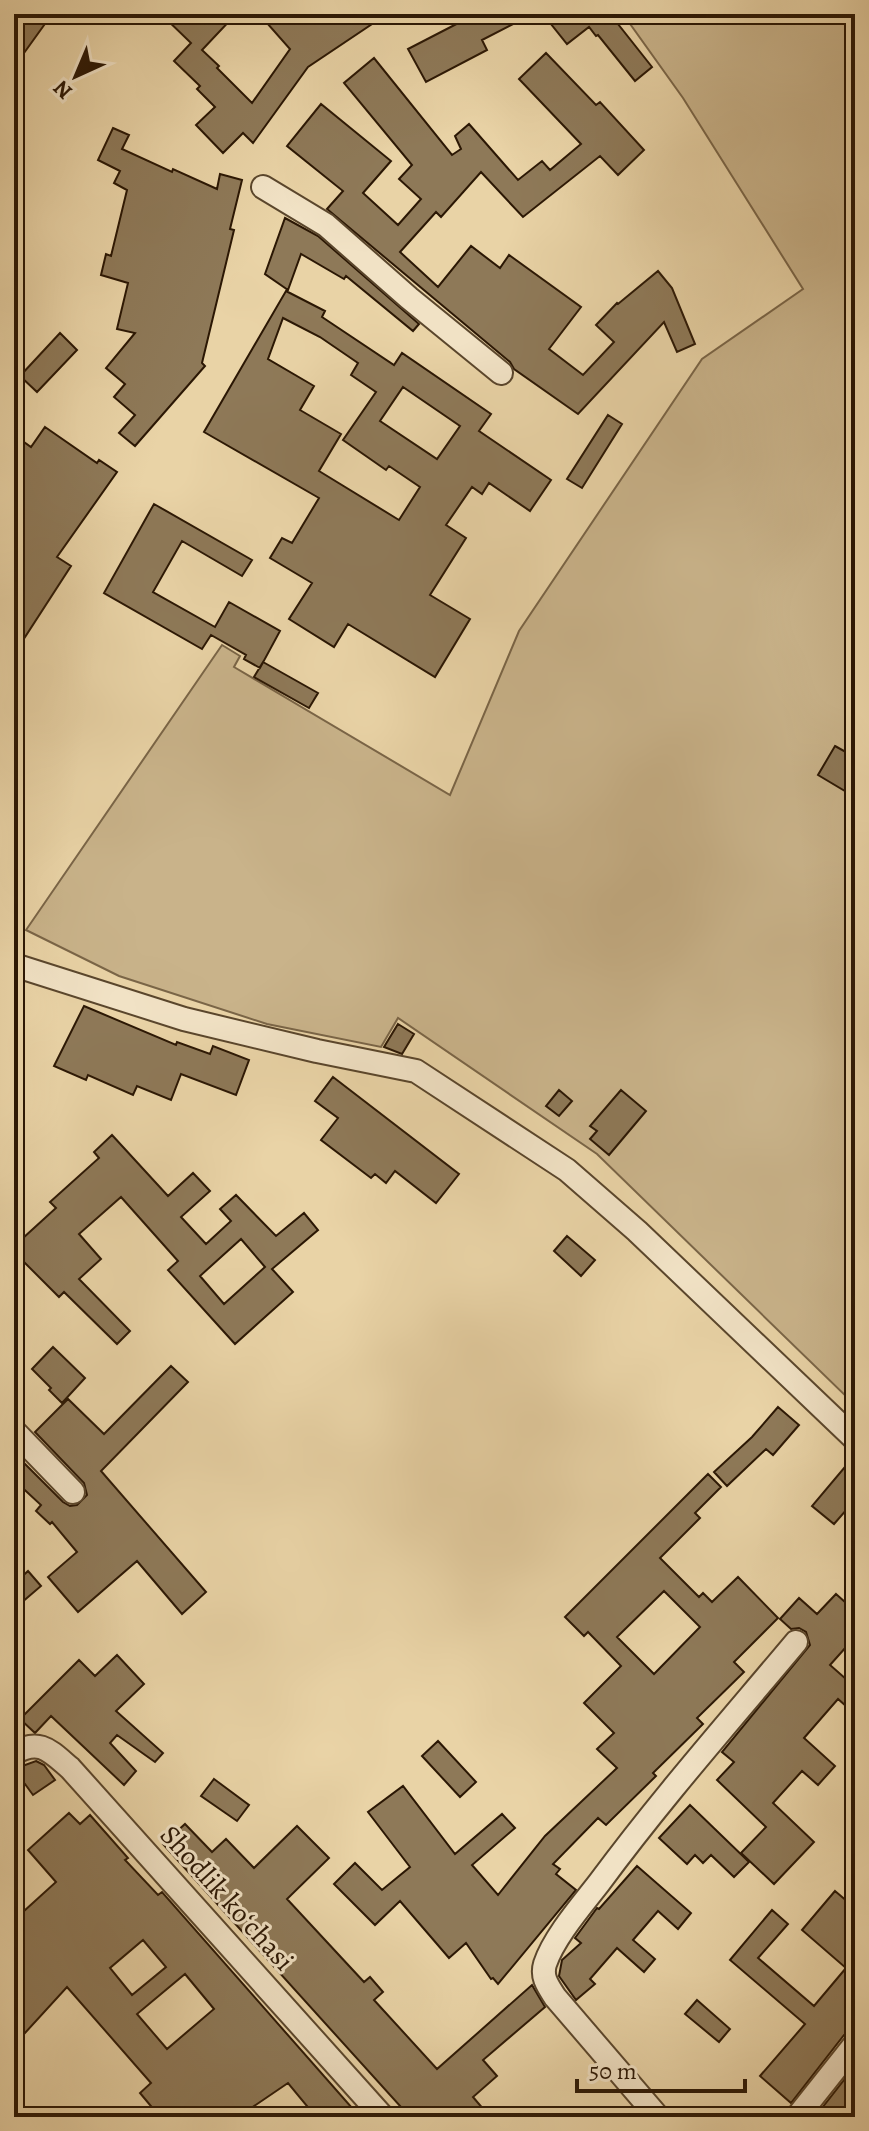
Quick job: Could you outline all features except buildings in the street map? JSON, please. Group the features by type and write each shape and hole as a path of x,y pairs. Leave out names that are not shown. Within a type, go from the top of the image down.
{"street":[{"path":"263,187 326,225 501,373"},
{"path":"14,965 184,1019 416,1071 567,1170 637,1231 855,1439"},
{"path":"14,1431 73,1492"},
{"path":"658,2117 555,1997 544,1978 545,1965 583,1904 641,1827 796,1642"},
{"name":"Shodlik koʻchasi","path":"14,1753 33,1745 47,1749 70,1768 383,2117"},
{"path":"797,2117 855,2044"}],"shaded area":[{"path":"623,14 855,14 855,1405 597,1154 398,1018 381,1047 267,1024 119,976 26,930 222,645 240,656 234,667 450,795 519,631 702,359 803,289 683,98"}]}
